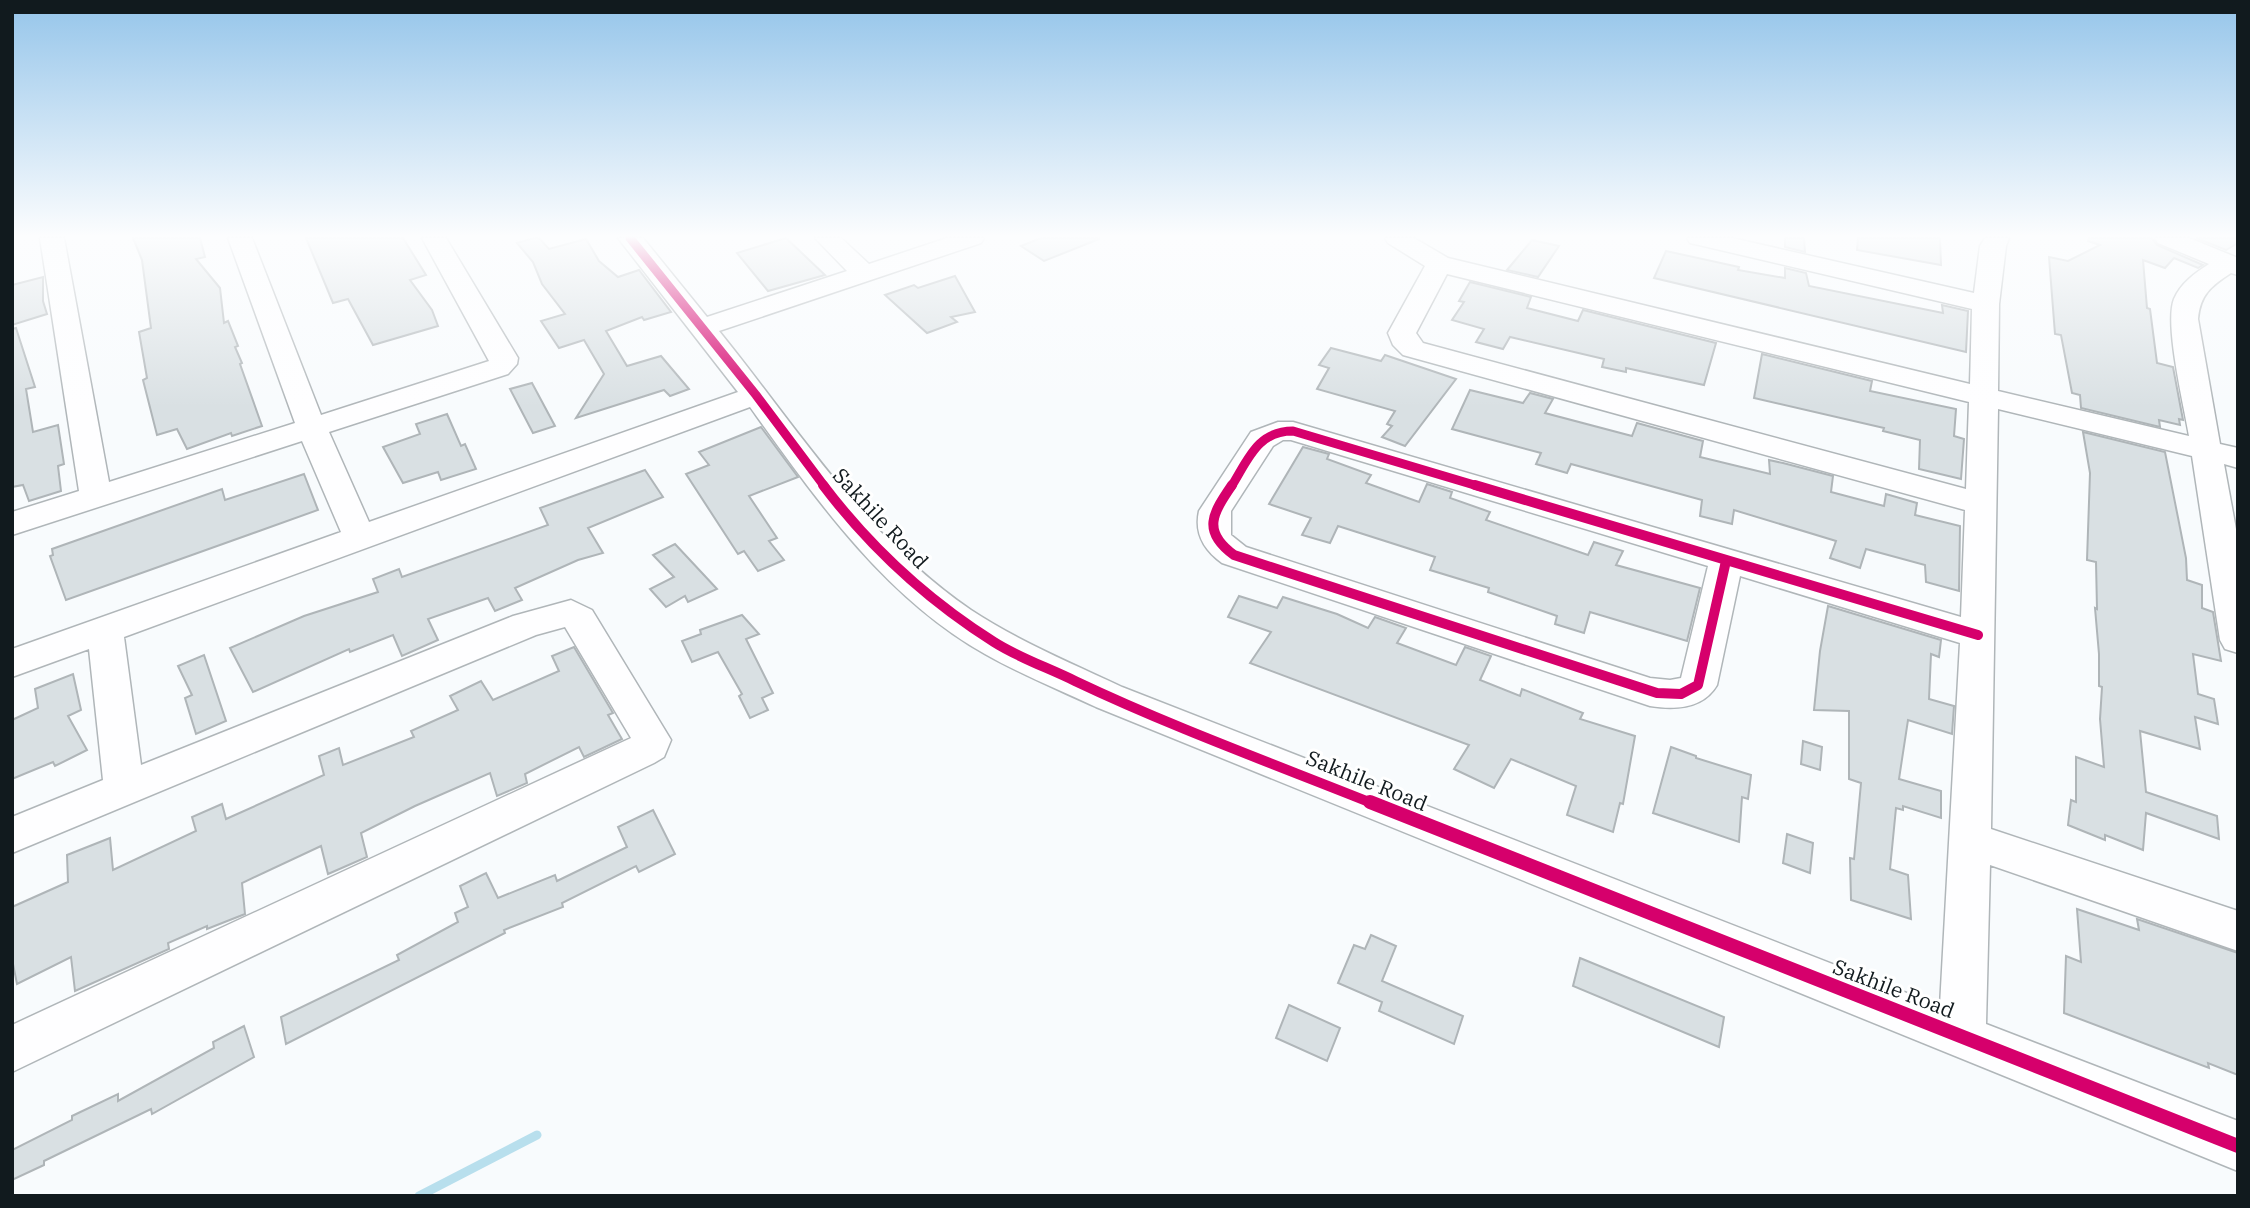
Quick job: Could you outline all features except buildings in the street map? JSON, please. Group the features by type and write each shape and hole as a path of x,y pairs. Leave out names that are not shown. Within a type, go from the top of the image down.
{"street":[{"path":"62,294 96,496"},
{"path":"261,294 312,429 360,538"},
{"path":"12,524 498,368 503,364 504,358 466,294"},
{"name":"Sakhile Road","path":"674,294 756,395 838,505 904,574 957,617 998,644 1109,697 2238,1146"},
{"path":"700,328 802,294"},
{"path":"1423,294 1402,333 1407,345 1413,349 1982,504"},
{"path":"1565,294 2223,454"},
{"path":"1944,294 1986,304"},
{"path":"1962,1036 1978,635 1987,294"},
{"path":"2189,294 2185,303 2188,345 2223,454 2238,639"},
{"path":"12,663 756,395"},
{"path":"1726,561 1698,685 1690,693 1678,696 1650,692 1234,555 1219,545 1213,534 1212,523 1215,511 1262,439 1278,431 1293,431 1978,635"},
{"path":"12,835 526,625 571,613 579,619 652,740 650,746 640,752 12,1049"},
{"path":"105,630 124,788"},
{"path":"1970,840 2238,931"}],"waterway":[{"path":"419,1196 537,1135"}],"cycle path":[{"path":"675,294 756,395 838,505 903,574 956,617 997,644 1109,697 2238,1146"},
{"path":"1726,561 1698,685 1687,692 1670,695 1650,692 1234,555 1218,542 1213,519 1215,511 1262,439 1278,431 1293,431 1978,635"}]}
